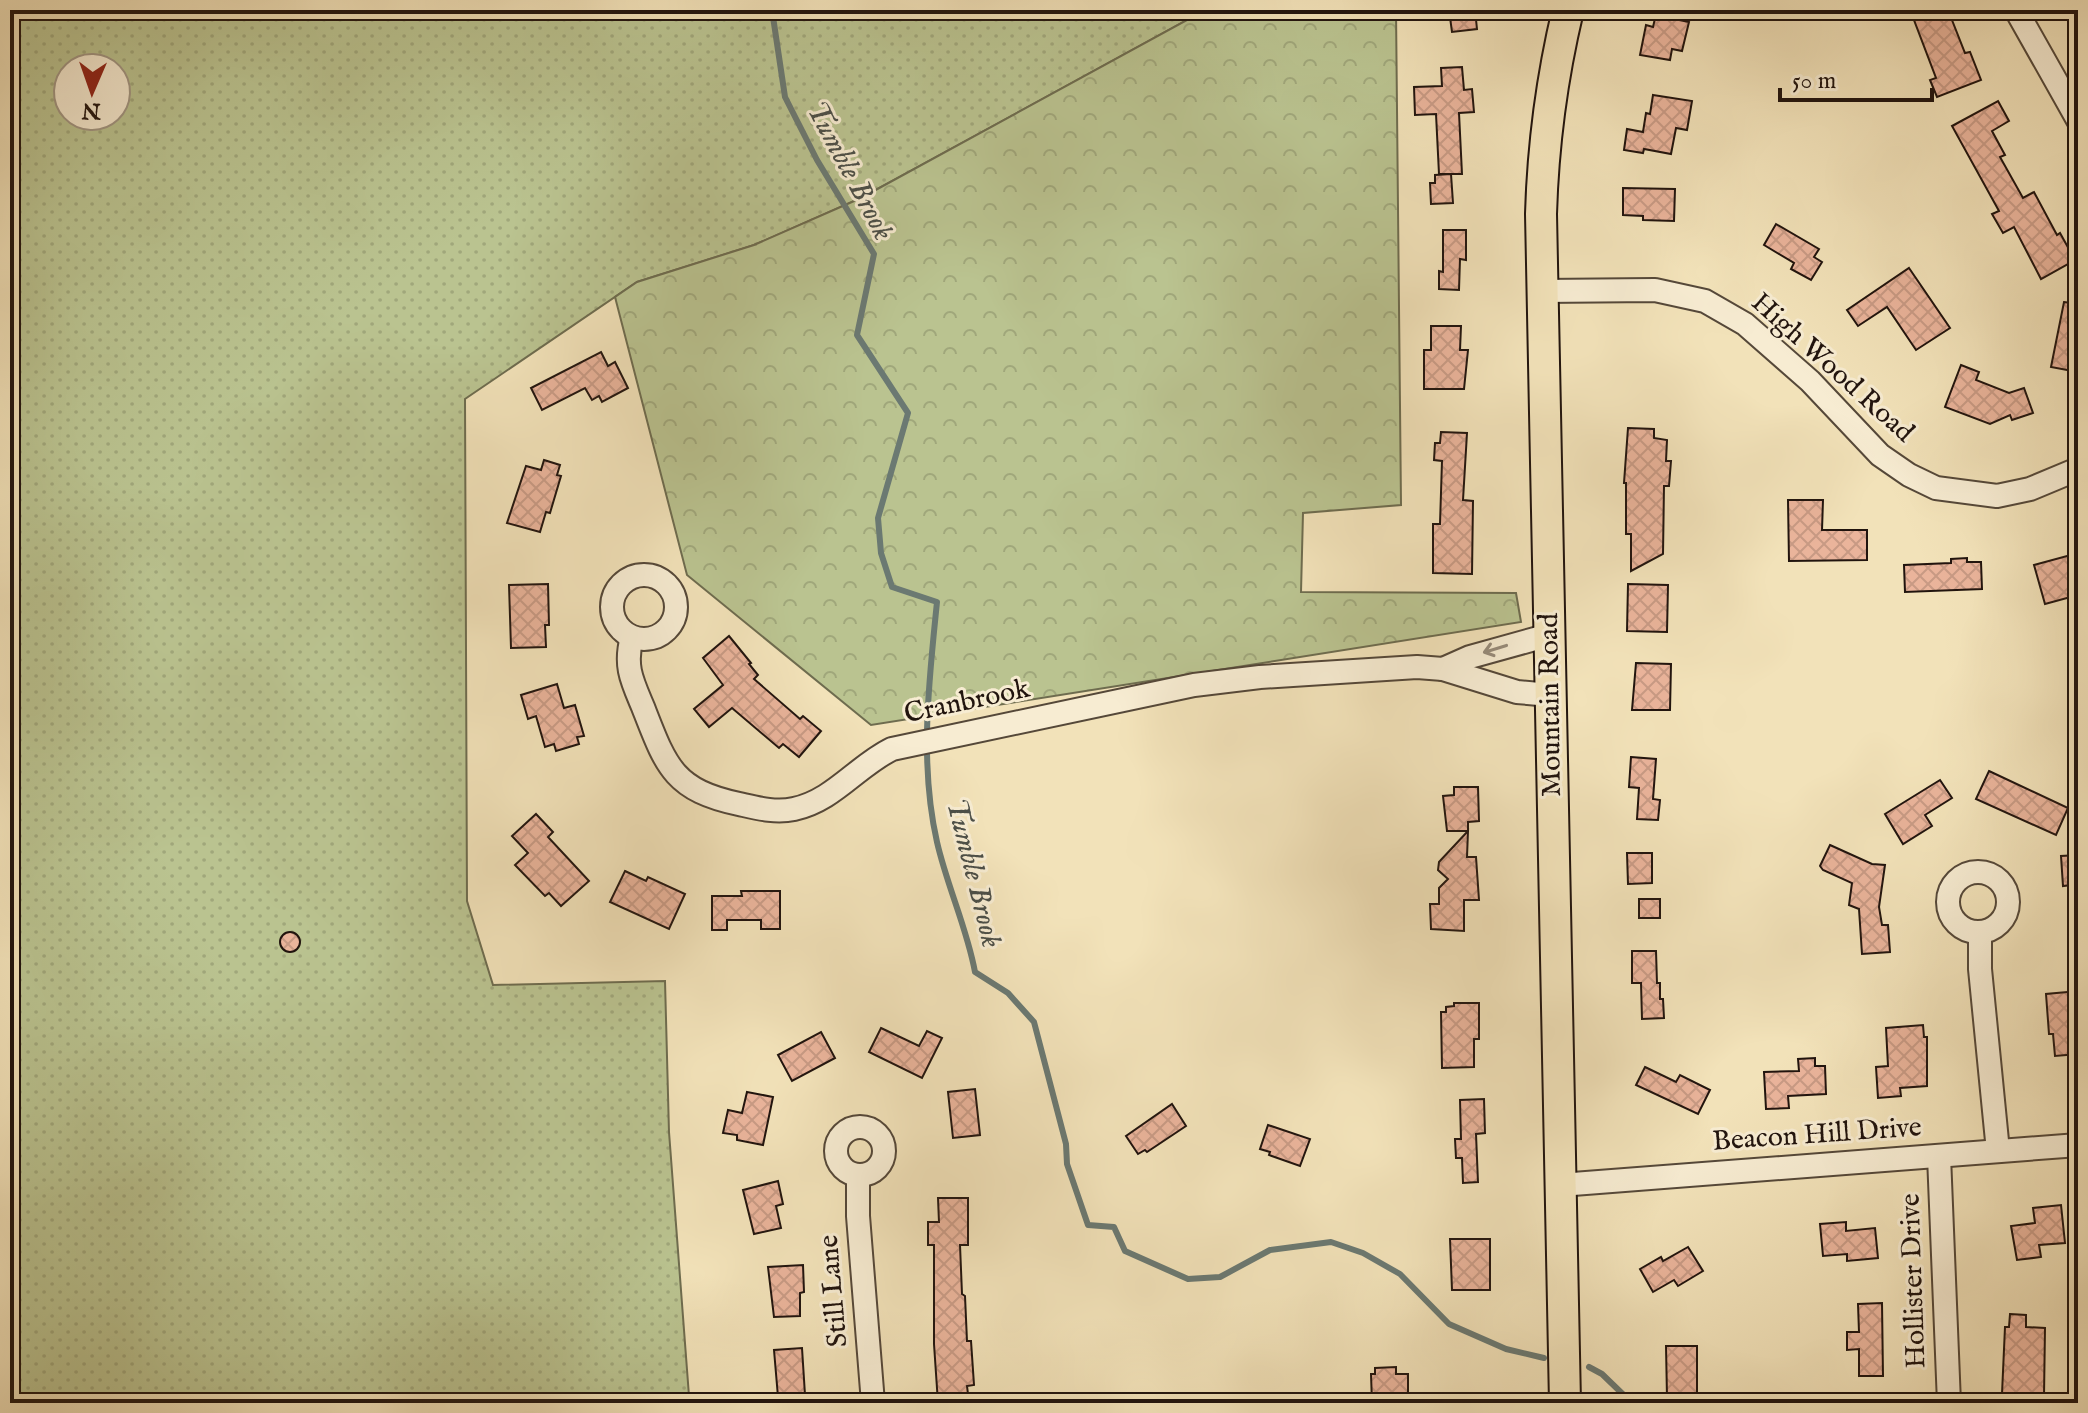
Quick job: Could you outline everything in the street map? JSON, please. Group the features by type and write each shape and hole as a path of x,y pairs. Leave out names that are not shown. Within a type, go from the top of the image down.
{"main road":[{"name":"Mountain Road","path":"1565,1403 1541,291 1543,166 1556,61 1568,10"}],"street":[{"path":"2016,10 2078,120"},
{"name":"High Wood Road","path":"1541,291 1655,290 1705,301 1745,324 1810,381 1880,455 1909,475 1936,488 1997,496 2030,489 2078,469"},
{"name":"Cranbrook","path":"1443,669 1470,657 1549,635"},
{"name":"Cranbrook","path":"632,637 627,655 633,683 662,755 686,786 716,799 770,810 805,807 834,791 876,757 908,746 1194,685 1260,677 1417,667 1443,669 1517,692 1550,695"},
{"path":"1980,932 1980,969 1998,1151"},
{"name":"Beacon Hill Drive","path":"1560,1185 2078,1145"},
{"name":"Hollister Drive","path":"1939,1156 1949,1403"},
{"name":"Still Lane","path":"858,1175 858,1216 873,1403"}],"green space":[{"path":"10,10 1197,10 1189,19 861,198 754,245 637,282 465,399 467,901 493,985 665,981 669,1132 689,1396 308,1394 305,1403 10,1403"},
{"path":"1197,10 1396,10 1401,505 1303,513 1301,592 1516,593 1521,622 871,725 687,575 615,297 637,282 754,245 861,198 1189,19"}],"building":[{"path":"1449,10 1475,10 1477,29 1452,32"},
{"path":"1657,10 1681,12 1679,20 1689,22 1682,51 1672,49 1670,60 1640,55 1646,25 1653,27"},
{"path":"1948,10 1965,53 1970,52 1981,80 1937,97 1930,80 1936,78 1914,20"},
{"path":"1462,67 1464,90 1472,89 1474,112 1459,113 1462,174 1439,174 1436,114 1415,115 1414,87 1442,86 1441,68"},
{"path":"1653,95 1692,101 1687,130 1676,128 1671,154 1644,149 1643,153 1624,150 1627,129 1643,132"},
{"path":"1998,101 2009,121 1992,131 2005,155 2000,157 2023,198 2034,192 2057,235 2060,233 2075,260 2041,279 2014,227 2003,233 1992,214 1999,211 1952,126"},
{"path":"1451,174 1453,203 1431,204 1430,183 1435,183 1435,175"},
{"path":"1623,188 1675,189 1674,221 1643,220 1643,216 1623,215"},
{"path":"1776,224 1819,249 1814,257 1822,262 1811,280 1791,269 1794,263 1764,245"},
{"path":"1443,230 1466,230 1466,260 1460,259 1459,290 1439,289 1439,271 1443,272"},
{"path":"1909,268 1950,328 1916,350 1887,307 1858,326 1847,310"},
{"path":"2064,302 2078,304 2078,372 2051,367"},
{"path":"1431,326 1461,326 1460,350 1468,350 1464,389 1424,389 1424,350 1431,350"},
{"path":"601,352 608,366 615,362 628,388 602,402 599,396 592,400 585,388 542,410 531,388"},
{"path":"1961,365 1979,372 1976,380 2009,393 2024,388 2033,413 2012,420 2010,415 1990,424 1945,407"},
{"path":"1628,428 1654,429 1654,438 1667,440 1666,461 1671,461 1669,486 1664,486 1663,554 1631,571 1631,534 1626,534 1624,483"},
{"path":"1441,432 1467,433 1463,500 1473,501 1472,574 1433,573 1433,524 1440,524 1442,461 1434,460 1435,443 1440,443"},
{"path":"544,460 560,465 557,475 561,476 550,513 546,512 540,532 507,523 526,466 541,470"},
{"path":"1788,500 1823,500 1822,530 1867,530 1867,560 1789,561"},
{"path":"2078,553 2078,595 2045,604 2034,565"},
{"path":"1967,558 1967,562 1981,562 1982,589 1905,592 1904,565 1951,563 1951,559"},
{"path":"548,584 546,647 511,648 509,585"},
{"path":"1628,584 1668,585 1667,632 1627,631"},
{"path":"729,636 758,675 754,679 800,719 803,716 821,731 799,757 783,744 779,748 732,708 709,727 694,709 723,685 703,658"},
{"path":"1636,663 1671,664 1670,710 1632,710"},
{"path":"557,684 564,708 575,705 584,736 577,737 579,744 556,751 554,744 545,747 536,716 528,719 521,695"},
{"path":"1631,757 1656,759 1653,799 1660,800 1658,820 1637,819 1639,788 1629,787"},
{"path":"1989,771 2068,808 2056,835 1976,799"},
{"path":"1940,780 1952,798 1925,815 1932,826 1903,844 1885,814"},
{"path":"1454,787 1478,787 1479,821 1468,822 1468,831 1447,831 1443,796 1454,795"},
{"path":"536,814 553,832 548,837 589,881 561,906 549,893 545,896 515,865 528,853 512,836"},
{"path":"1468,831 1467,857 1476,857 1479,900 1464,900 1464,931 1431,929 1430,904 1439,904 1439,888 1448,879 1438,870 1439,862"},
{"path":"1830,845 1872,864 1885,865 1879,907 1882,925 1888,925 1890,952 1862,954 1859,909 1849,905 1852,883 1820,866"},
{"path":"1627,853 1652,853 1652,883 1628,884"},
{"path":"2078,855 2078,884 2063,886 2061,856"},
{"path":"625,871 646,881 648,877 685,894 669,929 610,902"},
{"path":"741,891 780,891 780,929 761,929 761,920 727,920 727,930 712,930 712,896 742,896"},
{"path":"1639,899 1660,899 1660,918 1639,918"},
{"path":"286,932 294,932 300,942 294,952 286,952 280,946 280,938"},
{"path":"1632,951 1656,951 1657,983 1660,983 1664,1018 1642,1019 1641,983 1632,983"},
{"path":"2078,991 2078,1054 2055,1056 2053,1034 2049,1034 2046,994"},
{"path":"1454,1003 1479,1003 1479,1039 1474,1039 1474,1067 1442,1068 1441,1012 1446,1012 1446,1007 1454,1006"},
{"path":"1923,1025 1924,1037 1927,1037 1927,1086 1900,1088 1901,1096 1878,1098 1876,1067 1888,1066 1886,1028"},
{"path":"881,1028 919,1046 927,1031 942,1038 922,1078 869,1052"},
{"path":"821,1032 835,1058 792,1081 778,1055"},
{"path":"1815,1058 1815,1066 1825,1066 1826,1094 1788,1096 1789,1108 1766,1109 1764,1072 1799,1071 1798,1059"},
{"path":"1645,1067 1676,1082 1680,1075 1710,1090 1698,1114 1636,1085"},
{"path":"975,1089 980,1135 953,1138 948,1092"},
{"path":"747,1092 773,1097 763,1145 737,1140 737,1135 723,1133 728,1110 742,1113"},
{"path":"1484,1099 1485,1133 1476,1134 1478,1182 1463,1183 1462,1158 1456,1158 1455,1139 1461,1139 1460,1100"},
{"path":"1172,1104 1186,1126 1147,1152 1138,1154 1126,1136"},
{"path":"1268,1125 1310,1139 1300,1166 1260,1149"},
{"path":"778,1181 783,1204 776,1206 781,1228 754,1234 743,1190"},
{"path":"938,1198 968,1198 968,1245 960,1245 962,1294 965,1296 967,1341 971,1341 974,1385 967,1386 969,1402 938,1403 934,1344 934,1245 928,1245 928,1222 939,1222"},
{"path":"2061,1205 2065,1243 2039,1245 2041,1257 2017,1260 2011,1226 2035,1223 2033,1208"},
{"path":"1846,1222 1846,1231 1875,1228 1878,1258 1847,1261 1847,1254 1823,1256 1820,1224"},
{"path":"1450,1239 1490,1239 1490,1290 1452,1290"},
{"path":"1688,1247 1703,1271 1678,1286 1674,1280 1653,1292 1640,1269"},
{"path":"803,1265 804,1292 800,1293 800,1316 774,1317 768,1267"},
{"path":"1882,1303 1883,1376 1859,1376 1859,1349 1847,1350 1847,1332 1859,1332 1858,1304"},
{"path":"2010,1314 2026,1315 2026,1327 2045,1328 2044,1396 2002,1394 2005,1327 2009,1327"},
{"path":"1666,1346 1697,1346 1697,1396 1667,1397"},
{"path":"802,1348 805,1395 778,1397 774,1350"},
{"path":"1396,1367 1396,1374 1408,1374 1408,1403 1372,1403 1371,1374 1375,1374 1375,1368"}],"waterway":[{"name":"Tumble Brook","path":"772,10 785,97 817,160 874,254 857,335 908,413 878,518 881,553 892,587 937,602 927,752 928,782 941,858 975,972 1008,993 1034,1022 1066,1144 1067,1164 1088,1225 1114,1227 1125,1251 1188,1279 1220,1277 1270,1250 1331,1242 1363,1253 1400,1274 1449,1324 1506,1349 1544,1358"},
{"name":"Tumble Brook","path":"1589,1367 1602,1374 1632,1403"}]}
